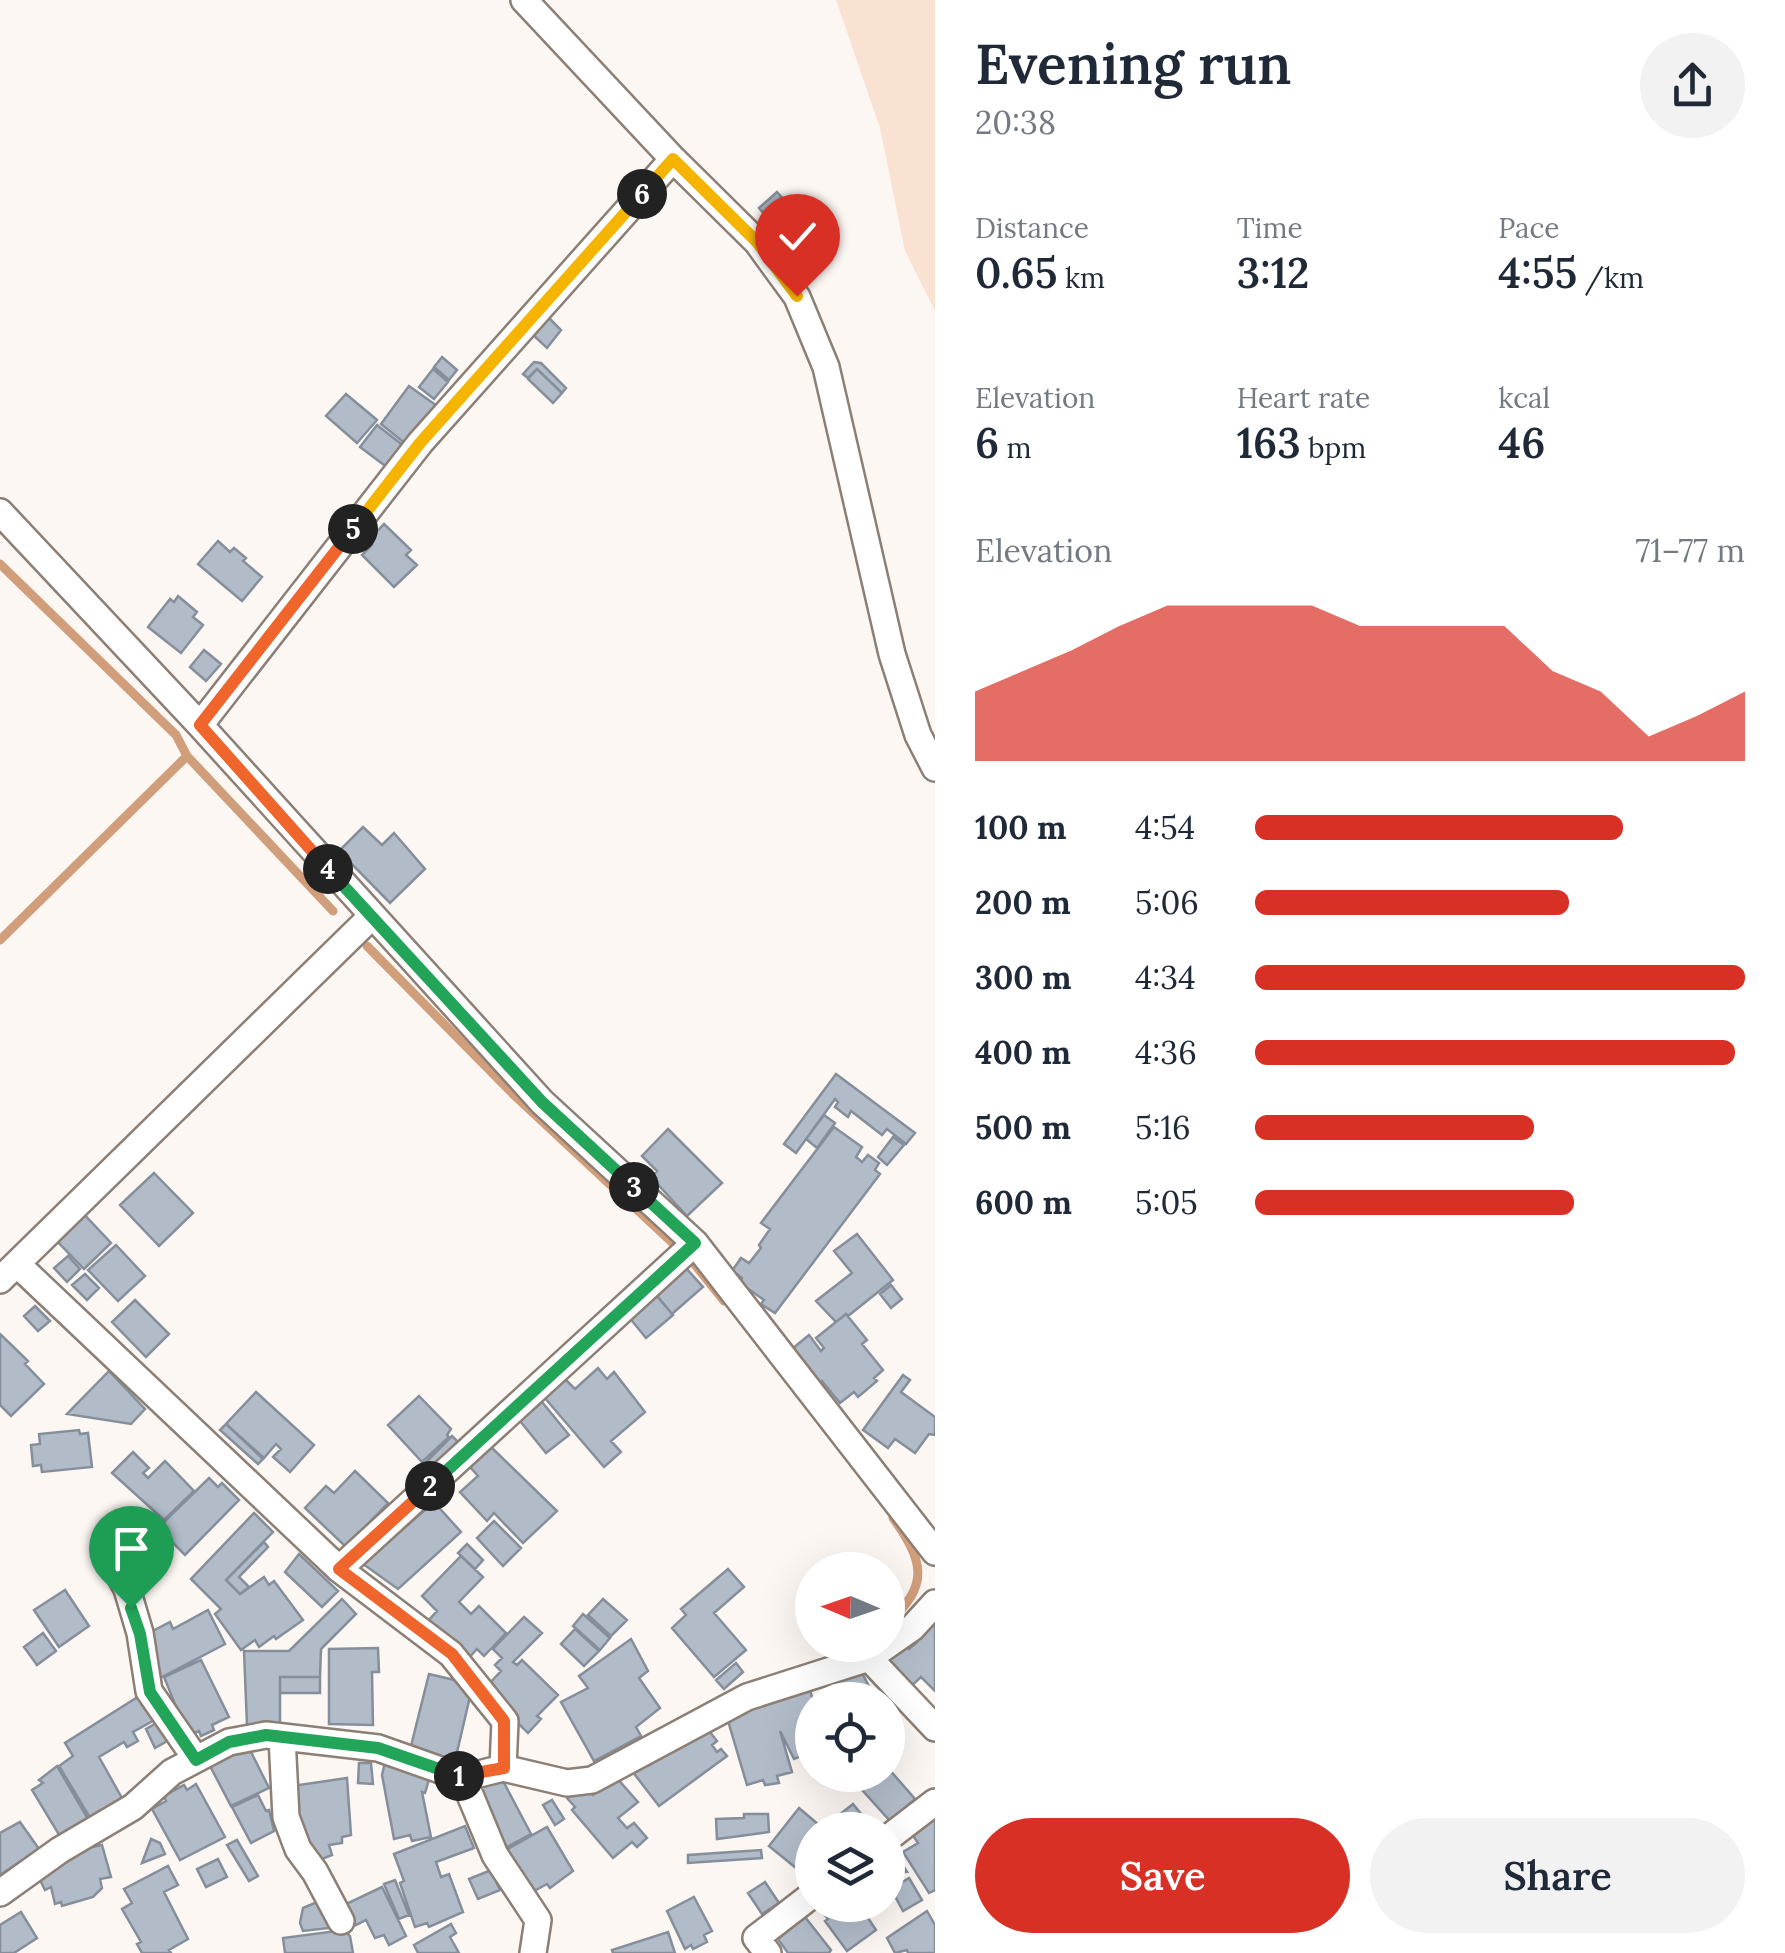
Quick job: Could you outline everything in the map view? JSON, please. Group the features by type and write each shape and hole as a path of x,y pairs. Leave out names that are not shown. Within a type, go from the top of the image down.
{"street":[{"path":"524,0 757,242 797,296 826,367 892,654 918,736 935,768"},
{"path":"200,725 420,443 673,159"},
{"path":"0,512 200,725 542,1102 686,1250 935,1552"},
{"path":"371,917 8,1272 339,1569 452,1654 504,1721 504,1768"},
{"path":"339,1569 686,1250"},
{"path":"105,1548 127,1589 150,1692 196,1760"},
{"path":"905,1633 935,1602"},
{"path":"0,1892 60,1850 133,1807 172,1772 229,1742 266,1735 378,1748 463,1778 504,1768 567,1783 592,1780 747,1697 856,1662"},
{"path":"873,1662 935,1728"},
{"path":"282,1737 286,1818 298,1850 315,1872 341,1922"},
{"path":"463,1778 496,1855 538,1920 533,1953"},
{"path":"905,1825 935,1802"},
{"path":"768,1953 756,1938 795,1907"}],"shaded area":[{"path":"836,0 935,0 935,311 905,251 880,128"}],"building":[{"path":"777,192 794,211 775,227 759,208"},
{"path":"549,318 561,330 547,348 533,335"},
{"path":"442,357 457,370 449,380 434,367"},
{"path":"534,362 541,363 566,388 562,393 537,369 528,378 523,374"},
{"path":"433,369 448,382 434,399 419,387"},
{"path":"537,369 562,393 553,403 528,379"},
{"path":"409,386 437,406 407,445 381,424"},
{"path":"346,394 377,420 357,443 326,416"},
{"path":"377,425 405,447 388,468 360,447"},
{"path":"384,524 411,550 406,555 417,565 394,587 362,555 372,545 368,541"},
{"path":"218,541 230,552 234,548 262,577 242,601 198,564"},
{"path":"178,596 197,612 193,617 203,625 181,653 148,627 170,599 174,602"},
{"path":"204,650 221,664 206,681 190,667"},
{"path":"363,827 382,845 394,833 425,869 390,903 339,851"},
{"path":"836,1074 915,1133 906,1144 887,1129 882,1135 851,1111 848,1117 835,1107 835,1099 796,1153 784,1144"},
{"path":"824,1115 835,1123 817,1148 806,1139"},
{"path":"834,1127 862,1147 856,1157 862,1162 868,1155 879,1163 875,1170 880,1174 775,1313 761,1304 764,1300 740,1283 742,1278 732,1271 741,1258 749,1263 761,1248 759,1245 770,1229 761,1223"},
{"path":"668,1129 722,1183 687,1216 651,1177 657,1171 642,1156"},
{"path":"893,1137 904,1145 887,1165 878,1157"},
{"path":"154,1173 193,1213 159,1246 120,1205"},
{"path":"81,1211 111,1243 84,1269 53,1237"},
{"path":"857,1234 893,1280 836,1322 816,1301 852,1273 834,1251"},
{"path":"116,1245 145,1276 118,1301 88,1270"},
{"path":"68,1256 80,1269 67,1282 54,1268"},
{"path":"685,1267 703,1287 672,1314 655,1293"},
{"path":"85,1274 99,1288 87,1300 72,1285"},
{"path":"891,1285 902,1299 891,1308 880,1294"},
{"path":"654,1293 673,1315 646,1338 628,1316"},
{"path":"135,1300 169,1334 146,1357 112,1322"},
{"path":"35,1306 50,1321 38,1331 24,1316"},
{"path":"846,1314 867,1340 862,1344 883,1370 874,1378 877,1381 858,1397 854,1392 840,1403 822,1381 819,1384 792,1349 809,1335 821,1351 824,1348 816,1338"},
{"path":"0,1334 28,1361 25,1364 44,1384 11,1416 0,1405"},
{"path":"598,1368 607,1379 614,1372 645,1412 611,1441 621,1452 604,1467 544,1397 565,1379 575,1389"},
{"path":"109,1371 145,1409 131,1424 67,1414"},
{"path":"903,1375 910,1380 901,1392 935,1417 935,1435 929,1434 915,1453 895,1439 888,1448 863,1430"},
{"path":"256,1392 314,1445 290,1472 273,1457 281,1449 276,1444 264,1458 226,1424"},
{"path":"419,1396 451,1429 449,1437 422,1462 388,1425"},
{"path":"542,1402 569,1435 546,1453 520,1421"},
{"path":"226,1424 263,1459 258,1464 220,1430"},
{"path":"79,1430 80,1434 88,1433 92,1467 42,1472 41,1465 33,1466 31,1445 40,1444 39,1434"},
{"path":"452,1436 459,1443 431,1471 424,1464"},
{"path":"491,1447 557,1511 523,1543 494,1513 487,1521 460,1492 478,1476 470,1467"},
{"path":"133,1452 149,1468 143,1473 148,1478 165,1461 194,1491 164,1520 112,1473"},
{"path":"355,1471 388,1503 346,1547 305,1508 326,1486 334,1493"},
{"path":"209,1478 218,1487 222,1483 239,1500 185,1555 158,1528"},
{"path":"434,1502 461,1532 398,1589 363,1564"},
{"path":"254,1513 273,1532 226,1580 240,1594 264,1577 269,1585 274,1581 303,1620 276,1639 274,1636 259,1647 255,1640 241,1650 215,1614 221,1609 191,1579"},
{"path":"494,1521 521,1548 503,1566 477,1538"},
{"path":"264,1542 268,1547 239,1577 249,1587 240,1594 226,1580"},
{"path":"467,1544 483,1560 475,1569 458,1553"},
{"path":"299,1554 338,1591 322,1607 285,1572"},
{"path":"461,1556 483,1577 459,1602 471,1614 479,1606 506,1633 484,1656 477,1649 466,1661 427,1622 437,1611 422,1596"},
{"path":"728,1569 744,1587 714,1613 746,1650 714,1677 672,1628 686,1615 681,1609"},
{"path":"65,1590 89,1626 59,1647 34,1610"},
{"path":"342,1599 356,1614 321,1649 320,1677 280,1677 280,1725 247,1725 244,1651 289,1651"},
{"path":"603,1599 627,1620 611,1636 588,1615"},
{"path":"208,1610 225,1644 160,1678 149,1656 149,1633 170,1622 173,1629"},
{"path":"935,1611 935,1691 921,1677 908,1689 885,1662 905,1662 905,1645 909,1649 917,1642 911,1635"},
{"path":"583,1614 610,1638 600,1650 573,1626"},
{"path":"524,1617 542,1633 513,1662 517,1665 522,1660 558,1695 537,1716 541,1719 528,1733 493,1699 488,1685 501,1671 495,1665 502,1658 493,1649"},
{"path":"575,1629 599,1651 584,1666 561,1644"},
{"path":"43,1633 56,1651 37,1665 24,1647"},
{"path":"631,1639 648,1671 639,1678 660,1708 636,1727 641,1736 594,1761 561,1702 588,1688 579,1676"},
{"path":"378,1648 379,1672 372,1672 373,1725 329,1724 329,1649"},
{"path":"201,1660 229,1717 212,1725 214,1730 188,1736 164,1677"},
{"path":"736,1663 743,1672 724,1689 716,1680"},
{"path":"860,1669 867,1682 834,1682"},
{"path":"429,1674 467,1683 464,1691 471,1692 455,1761 410,1750"},
{"path":"280,1677 320,1677 320,1693 280,1693"},
{"path":"795,1692 795,1759 780,1731 792,1772 777,1776 779,1783 765,1785 763,1780 747,1785 726,1714"},
{"path":"144,1693 158,1718 133,1732 138,1741 127,1747 124,1742 99,1757 123,1800 92,1821 59,1766 73,1756 65,1743"},
{"path":"160,1721 169,1740 155,1748 146,1729"},
{"path":"706,1727 717,1741 712,1745 717,1752 721,1749 727,1756 659,1806 632,1771 647,1761 650,1765 680,1741"},
{"path":"250,1750 269,1788 231,1806 210,1766 239,1751 241,1754"},
{"path":"385,1762 430,1776 425,1793 422,1792 431,1837 412,1841 410,1835 394,1839 382,1775"},
{"path":"359,1763 371,1763 373,1784 358,1783"},
{"path":"57,1766 88,1819 61,1838 32,1790"},
{"path":"615,1776 638,1802 618,1818 627,1828 634,1823 647,1838 637,1847 632,1842 613,1858 572,1810 575,1807 567,1798 569,1792 586,1787 593,1795"},
{"path":"347,1778 351,1835 342,1837 342,1843 329,1845 332,1855 312,1863 303,1825 298,1826 292,1786"},
{"path":"502,1779 531,1834 505,1848 472,1784 490,1780 493,1784"},
{"path":"196,1784 225,1837 180,1860 152,1809 166,1801 164,1796 184,1785 187,1790"},
{"path":"905,1788 915,1799 900,1812 882,1812 864,1792 905,1792"},
{"path":"258,1795 266,1811 269,1810 274,1831 251,1843 232,1807"},
{"path":"552,1800 564,1819 555,1825 543,1805"},
{"path":"853,1804 860,1812 843,1812"},
{"path":"795,1813 795,1867 769,1846"},
{"path":"744,1814 768,1814 769,1832 717,1839 716,1819 744,1818"},
{"path":"935,1815 935,1890 929,1893 905,1855 905,1851 918,1843 912,1834"},
{"path":"20,1822 39,1849 0,1875 0,1833"},
{"path":"465,1826 474,1848 436,1862 441,1877 449,1874 463,1912 429,1927 427,1923 415,1927 394,1854"},
{"path":"547,1827 573,1871 550,1888 547,1884 534,1891 527,1887 506,1850"},
{"path":"151,1839 160,1843 165,1854 142,1863"},
{"path":"237,1840 258,1876 249,1881 227,1845"},
{"path":"102,1845 111,1877 100,1879 102,1888 93,1897 62,1906 61,1902 55,1904 51,1887 45,1890 38,1876 76,1850"},
{"path":"761,1850 762,1858 688,1863 688,1855"},
{"path":"218,1859 227,1877 206,1887 197,1869"},
{"path":"168,1866 178,1885 164,1892 188,1939 169,1950 171,1953 142,1953 137,1944 141,1942 122,1909 132,1903 124,1889"},
{"path":"491,1870 500,1890 478,1899 469,1879"},
{"path":"909,1878 922,1900 905,1910 905,1880"},
{"path":"395,1880 409,1915 399,1919 384,1884"},
{"path":"765,1882 779,1903 762,1914 748,1893"},
{"path":"382,1887 406,1936 389,1945 384,1935 375,1938 366,1920 356,1925 344,1905"},
{"path":"694,1897 712,1931 704,1935 707,1942 685,1949 667,1911"},
{"path":"322,1900 329,1928 303,1931 303,1908"},
{"path":"927,1911 935,1925 935,1953 895,1953 887,1938"},
{"path":"21,1912 37,1938 14,1953 0,1953 0,1925"},
{"path":"799,1922 809,1922 831,1950 788,1953 778,1939"},
{"path":"826,1922 871,1922 876,1930 847,1951"},
{"path":"451,1924 456,1933 450,1937 459,1953 418,1953 414,1945"},
{"path":"344,1930 350,1936 353,1953 285,1953 283,1938"},
{"path":"668,1932 675,1953 613,1953 612,1950"}],"waterway":[{"path":"0,564 176,735 187,756 333,911"},
{"path":"0,940 187,756"},
{"path":"367,946 514,1095 692,1261 724,1301"},
{"path":"893,1518 911,1547 918,1572 905,1605"}],"route":[{"path":"131,1608 140,1634 150,1692 196,1760 229,1742 266,1735 378,1748 463,1778 504,1768 504,1721 452,1654 339,1569 695,1243 542,1102 200,725 420,443 673,159 757,242 797,296"}]}
